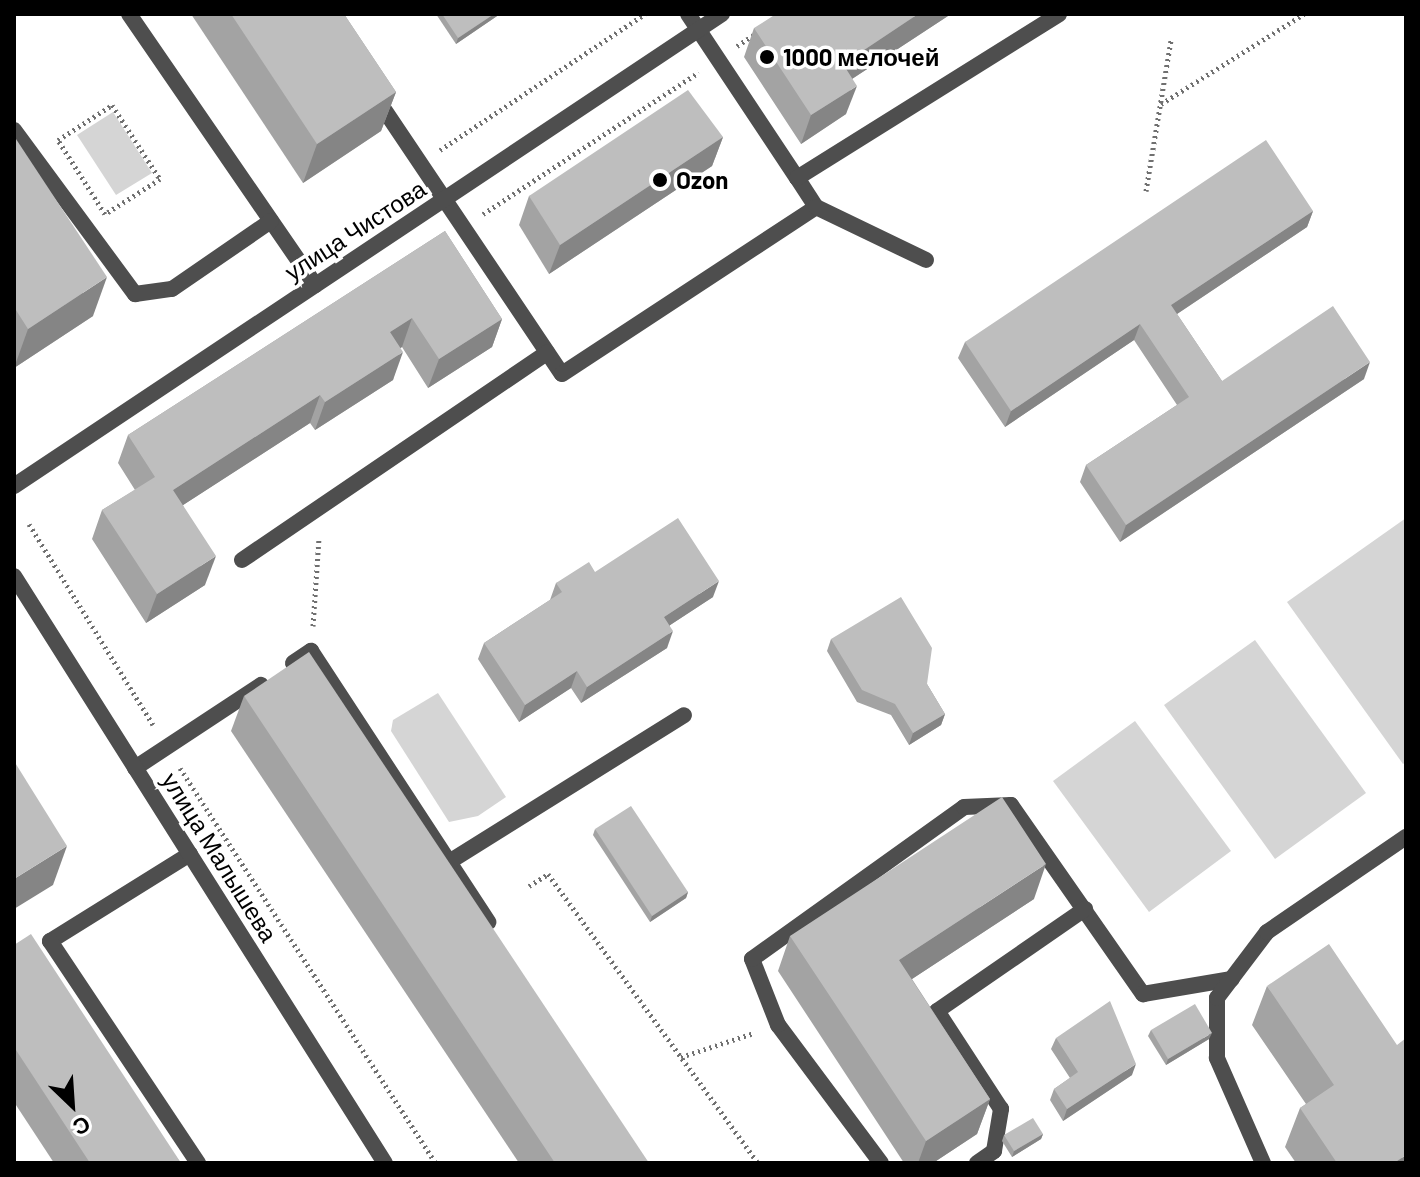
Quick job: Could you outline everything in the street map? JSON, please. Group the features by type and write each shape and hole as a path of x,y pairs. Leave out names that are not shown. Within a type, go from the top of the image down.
{"street":[{"path":"129,14 315,285"},
{"path":"688,14 816,207 926,260"},
{"name":"улица Чистова","path":"14,486 722,14"},
{"path":"797,178 1059,14"},
{"path":"371,89 442,201 562,374 816,207"},
{"path":"14,130 135,294 172,289 271,221"},
{"path":"242,560 547,353"},
{"name":"улица Малышева","path":"14,576 385,1163"},
{"path":"135,768 311,651 496,933"},
{"path":"449,862 684,715"},
{"path":"881,1163 778,1025 752,959 964,807 1011,805 1143,994 1232,979"},
{"path":"1263,1163 1217,1058 1217,998 1267,932 1406,837"},
{"path":"26,945 50,941 190,854"},
{"path":"977,1163 994,1151 1001,1109 937,1011 1085,909"},
{"path":"50,941 198,1163"}],"path":[{"path":"419,164 645,14"},
{"path":"1161,104 1304,14"},
{"path":"462,229 764,29"},
{"path":"1146,191 1171,40"},
{"path":"112,105 160,179 105,214 58,140 112,105"},
{"path":"311,651 321,507"},
{"path":"29,524 167,747 436,1163"},
{"path":"529,886 548,874 758,1163"},
{"path":"681,1057 778,1025"}],"shaded area":[{"path":"113,112 152,173 116,195 77,135"},
{"path":"1406,518 1406,762 1403,764 1287,602"},
{"path":"1255,640 1366,793 1275,859 1164,705"},
{"path":"438,693 506,797 478,816 449,822 391,731 393,720"},
{"path":"1135,721 1231,851 1149,912 1053,781"}],"building":[{"path":"231,14 344,14 396,92 317,144"},
{"path":"442,14 494,14 458,38"},
{"path":"776,14 918,14 843,64 857,86 811,115 754,28"},
{"path":"688,90 723,137 560,245 529,196"},
{"path":"14,136 107,277 28,329 14,307"},
{"path":"1266,140 1313,211 1171,305 1222,381 1333,306 1370,362 1126,525 1086,465 1189,397 1140,324 1011,411 965,342"},
{"path":"445,231 502,319 439,359 412,318 390,332 403,352 325,402 320,395 173,490 216,556 157,594 102,510 155,477 128,435"},
{"path":"678,518 719,581 664,617 673,631 587,687 577,671 525,705 484,643 562,592 556,583 589,562 595,572"},
{"path":"901,597 932,648 927,684 945,714 913,733 895,704 862,690 831,639"},
{"path":"309,652 649,1163 555,1163 244,696"},
{"path":"14,761 67,846 14,879"},
{"path":"1002,797 1046,864 899,960 990,1099 926,1141 790,936"},
{"path":"631,806 688,892 652,916 595,829"},
{"path":"31,934 181,1163 90,1163 14,1047 14,945"},
{"path":"1329,944 1397,1045 1406,1038 1406,1155 1394,1163 1337,1163 1300,1108 1334,1085 1267,986"},
{"path":"1110,1001 1136,1064 1067,1109 1054,1089 1078,1072 1056,1038"},
{"path":"1195,1004 1212,1033 1168,1059 1151,1030"},
{"path":"1033,1118 1043,1134 1014,1151 1004,1135"}],"place":[{"name":"1000 мелочей","path":"767,57"},
{"name":"Ozon","path":"660,180"}]}
